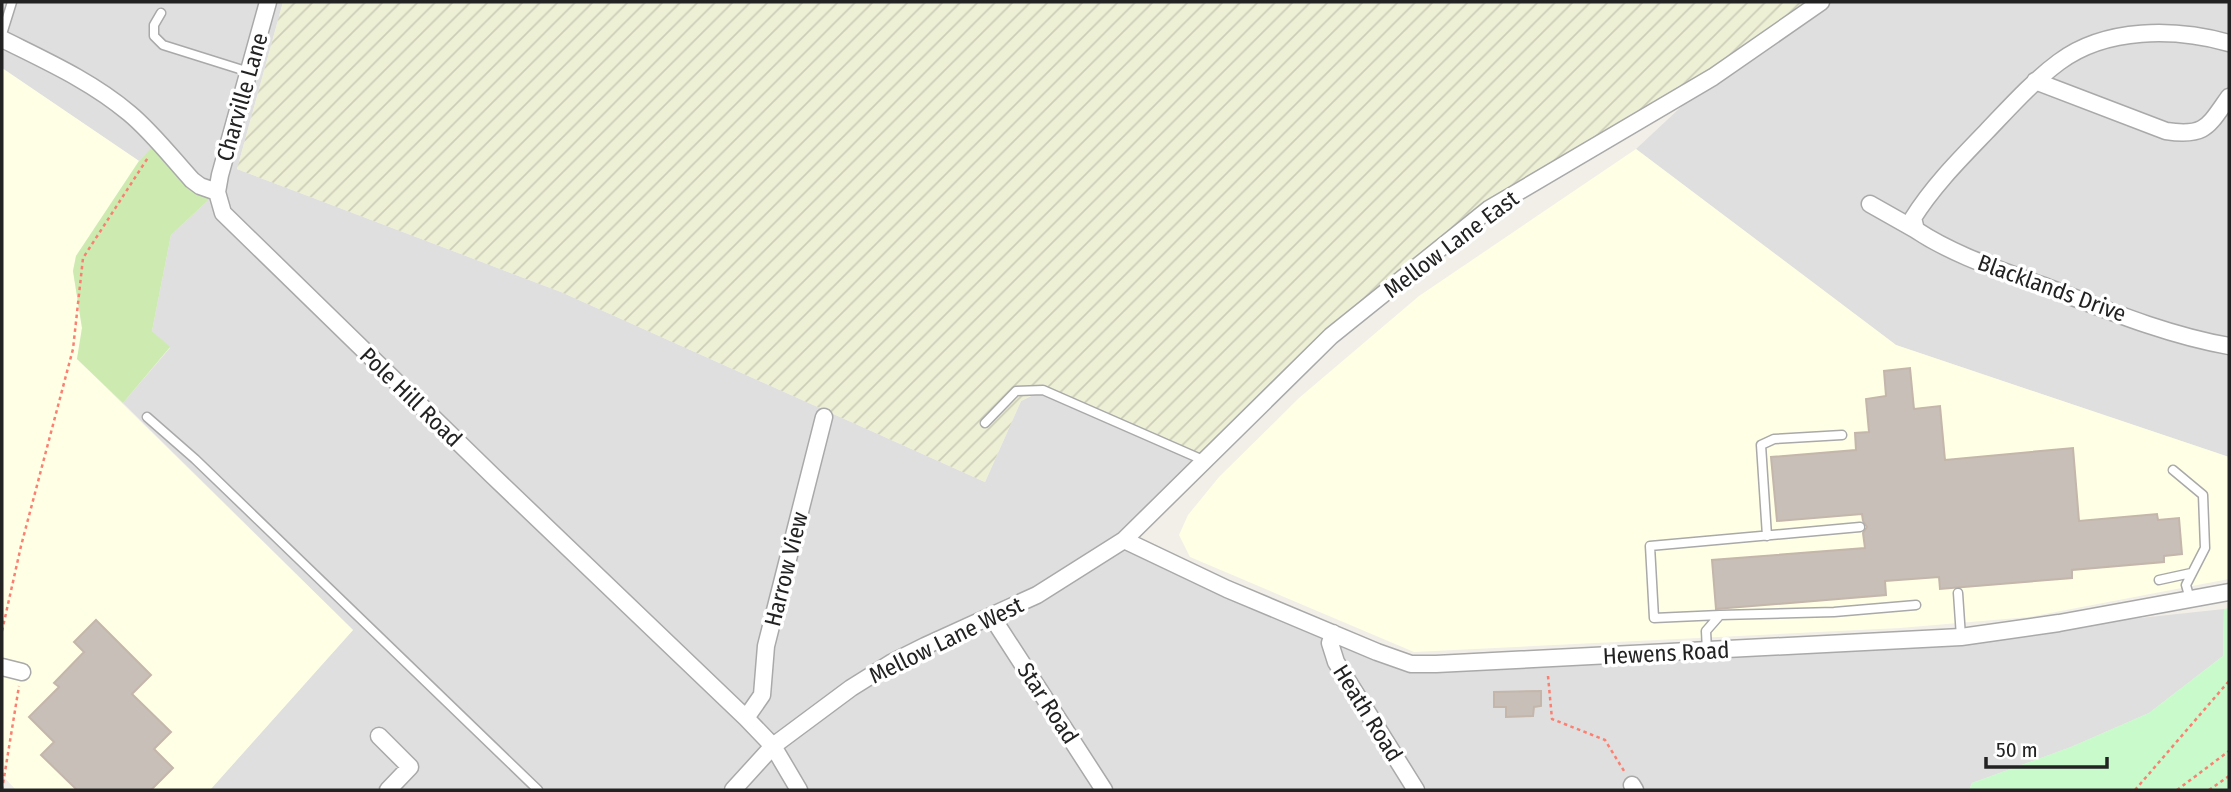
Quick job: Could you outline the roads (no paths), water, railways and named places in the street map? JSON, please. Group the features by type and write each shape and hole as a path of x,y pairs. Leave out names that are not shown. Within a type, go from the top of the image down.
{"street":[{"name":"Charville Lane","path":"217,192 224,157 268,2"},
{"name":"Mellow Lane East","path":"1124,540 1331,336 1489,209 1713,77 1821,2"},
{"path":"1916,230 1913,218 1928,195 2035,81 2061,60 2117,37 2155,32 2196,35 2229,43"},
{"path":"2,37 109,97 129,113 192,180 217,192"},
{"path":"2035,81 2166,131 2187,134 2199,132 2210,124 2229,97"},
{"name":"Pole Hill Road","path":"217,192 219,206 232,223 746,718 773,746 799,790"},
{"name":"Blacklands Drive","path":"1870,204 1948,249 2067,295 2184,335 2229,346"},
{"name":"Harrow View","path":"746,718 761,695 766,646 824,417"},
{"name":"Mellow Lane West","path":"733,790 773,746 851,688 891,663 1037,595 1124,540"},
{"name":"Hewens Road","path":"1124,540 1227,589 1411,664 1961,637 2059,623 2229,592"},
{"name":"Star Road","path":"992,617 1104,790"},
{"name":"Heath Road","path":"1333,634 1330,643 1336,662 1416,790"},
{"path":"2,667 22,671"},
{"path":"379,736 410,767 388,790"}],"lane":[{"path":"2,37 12,2"},
{"path":"162,13 154,24 154,36 163,45 249,72"},
{"path":"985,423 1016,391 1043,390 1203,460"},
{"path":"147,417 195,459 538,790"},
{"path":"1767,536 1761,444 1774,439 1842,435"},
{"path":"2173,470 2203,495 2205,548 2186,585 2190,600"},
{"path":"1860,527 1650,546 1654,618 1834,612 1916,605"},
{"path":"2159,580 2191,573"},
{"path":"1958,593 1961,637"},
{"path":"1707,651 1706,631 1720,615"}]}
